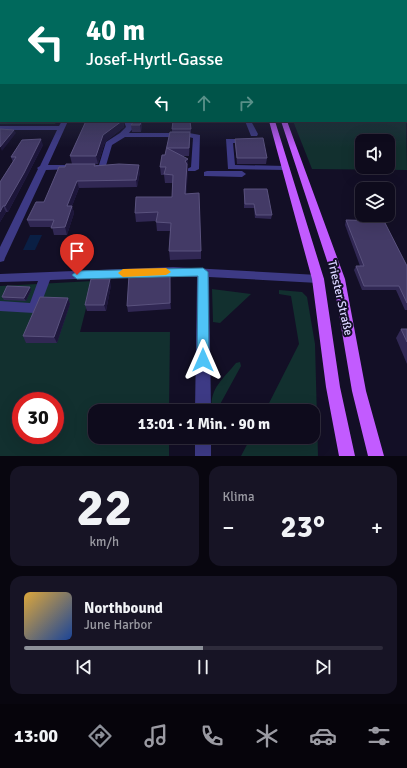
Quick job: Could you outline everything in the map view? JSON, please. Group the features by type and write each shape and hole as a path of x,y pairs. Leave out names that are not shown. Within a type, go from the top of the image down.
{"main road":[{"name":"Triester Straße","path":"272,122 318,279 333,387 347,456"},
{"name":"Triester Straße","path":"284,122 338,279 359,391 376,456"}],"street":[{"path":"41,168 102,167 109,144 123,135 130,127 129,122"},
{"path":"248,122 254,138 229,141 231,167 287,171"},
{"path":"0,128 63,125 41,168 0,258"},
{"path":"123,135 189,134 197,137 196,169 191,169"},
{"path":"207,174 287,171"},
{"path":"0,278 170,271 318,279"},
{"path":"203,272 203,404"},
{"path":"0,306 34,308 46,276"},
{"path":"203,444 203,456"}],"green space":[{"path":"0,122 56,122 55,124 0,124"},
{"path":"293,122 406,122 407,170 395,170 395,134 355,134 355,169 312,169"},
{"path":"93,281 80,332 170,332 169,404 88,404 88,444 169,444 169,456 0,456 0,286"},
{"path":"212,289 251,294 220,323 213,322"},
{"path":"279,290 302,292 307,297 315,344 317,404 269,404 299,344 291,296 279,294"},
{"path":"240,362 241,366 220,404 212,404 215,389 236,363"},
{"path":"247,444 318,444 318,456 241,456"}],"water":[{"path":"30,235 42,235 35,250 23,250"}],"building":[{"path":"86,122 121,122 103,135 96,156 70,156"},
{"path":"133,122 141,122 140,125 131,125"},
{"path":"173,122 190,122 191,129 172,129"},
{"path":"0,129 14,130 0,147"},
{"path":"170,132 190,132 189,148 167,148 188,159 185,161 187,164 185,194 199,193 201,251 169,251 171,223 156,222 158,212 135,213 136,197 172,197 173,175 164,174 166,167 160,167 162,155 165,155"},
{"path":"263,138 267,158 237,158 235,139"},
{"path":"41,139 24,173 0,212 0,182 16,157 11,157 22,140"},
{"path":"66,164 95,164 94,166 119,164 139,165 136,180 77,181 67,206 72,206 65,227 51,228 54,220 27,220 36,202 44,202 59,167 65,167"},
{"path":"244,189 267,189 272,215 256,215 254,204 245,204"},
{"path":"346,220 355,220 355,222 385,222 407,266 407,303 399,286 364,286 356,266 364,266"},
{"path":"170,273 170,303 127,306 129,275"},
{"path":"91,279 110,279 104,305 85,305"},
{"path":"7,286 30,287 24,298 2,297"},
{"path":"40,297 68,298 54,337 23,336"},
{"path":"401,329 407,329 407,342"}],"slow traffic":[{"path":"123,273 166,272"}],"route":[{"path":"77,275 170,271 203,272 203,360"}]}
